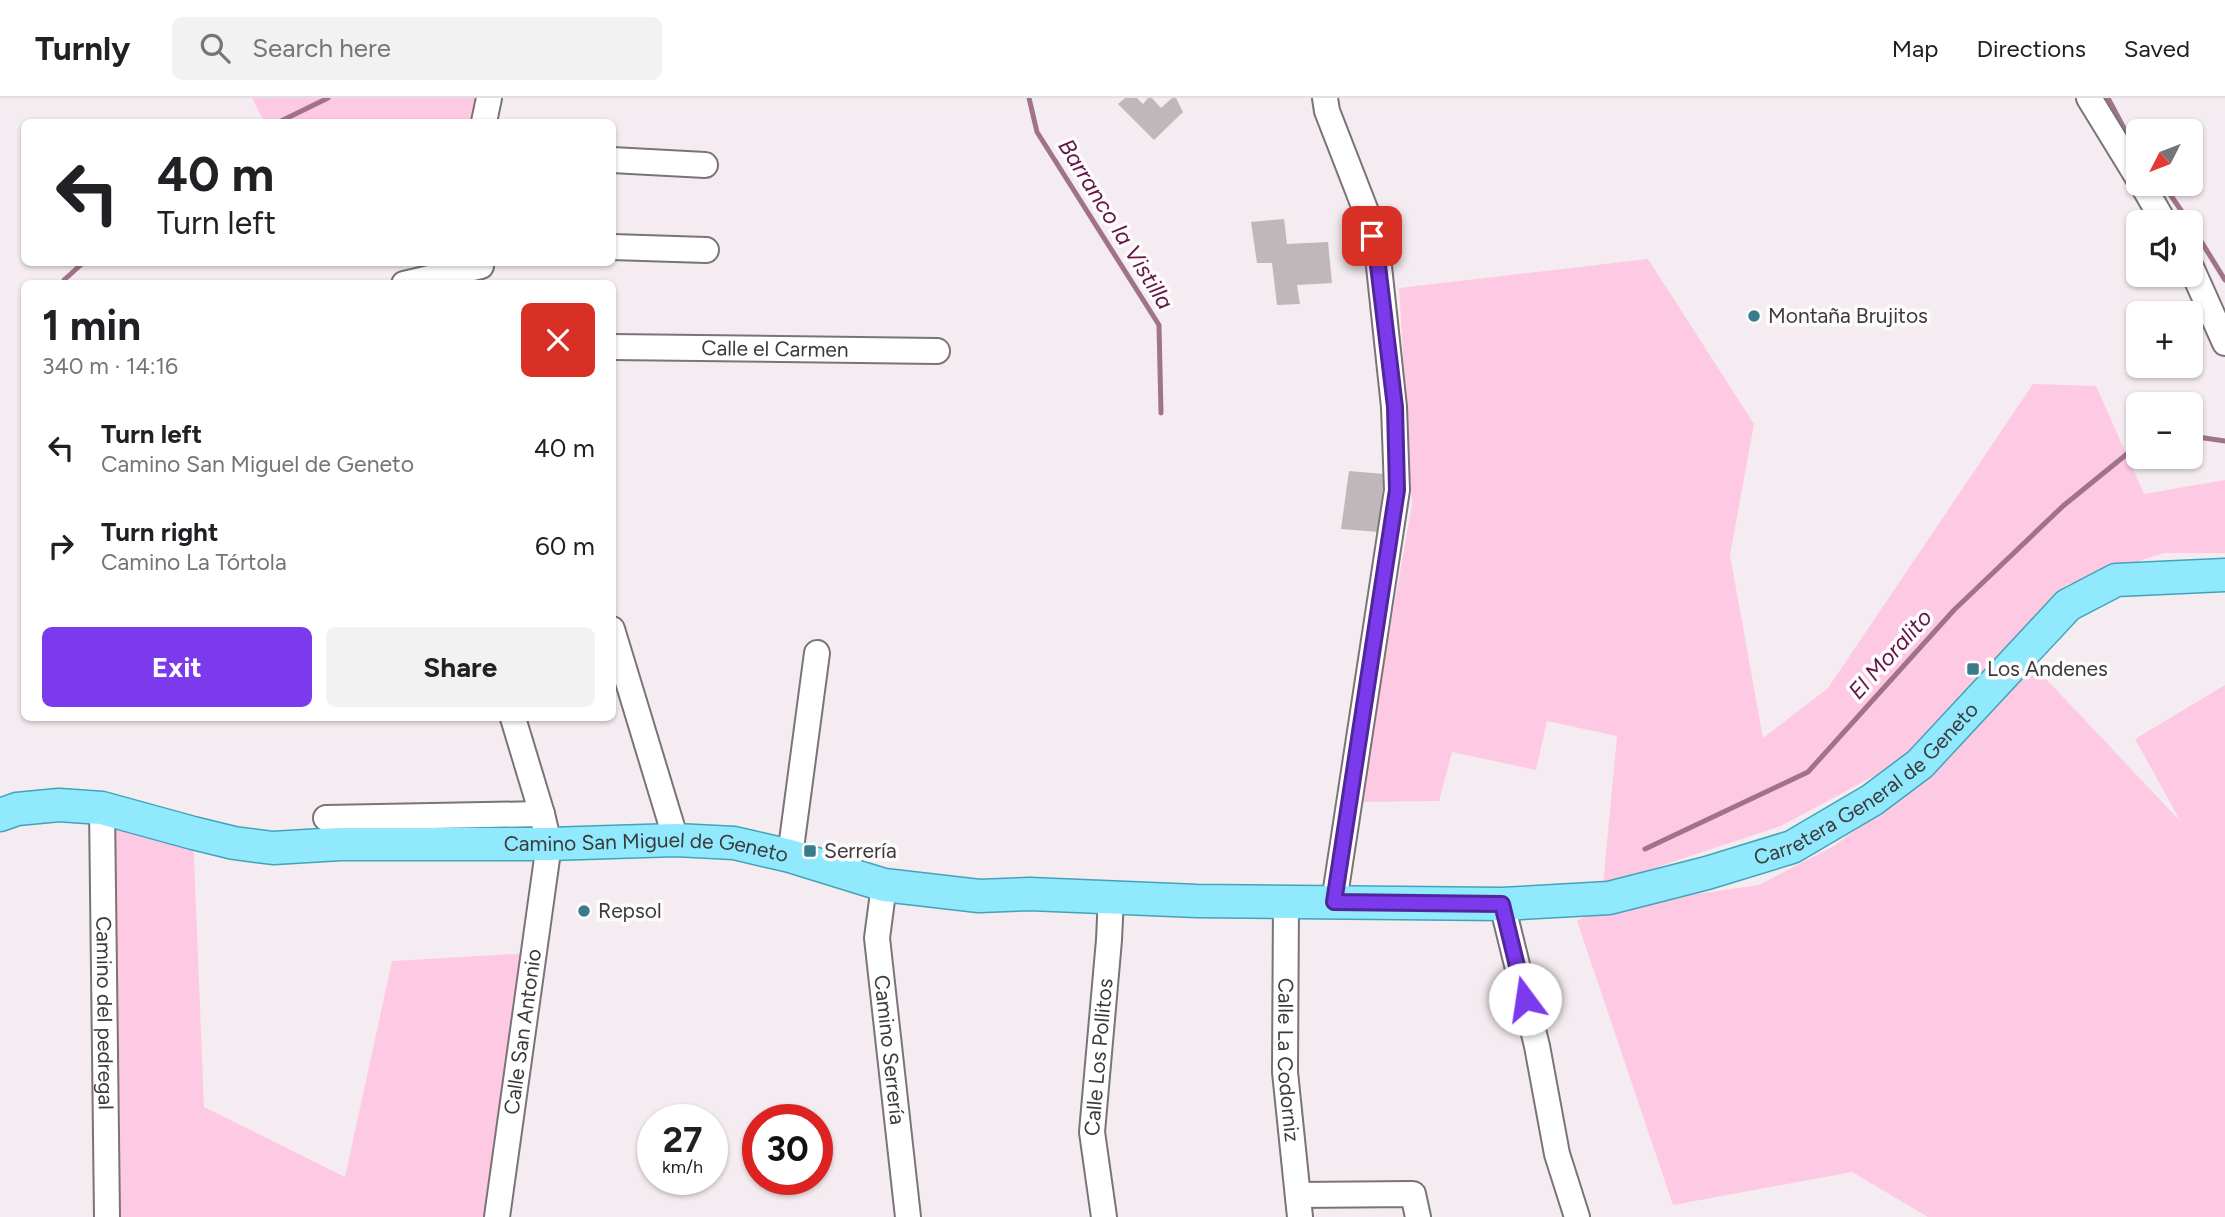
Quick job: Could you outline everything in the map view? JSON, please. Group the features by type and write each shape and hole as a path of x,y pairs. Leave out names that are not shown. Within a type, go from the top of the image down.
{"main road":[{"name":"Carretera General de Geneto","path":"1502,904 1609,898 1792,848 1872,800 1920,764 2068,605 2116,580 2225,575"},
{"name":"Camino San Miguel de Geneto","path":"0,816 17,809 59,804 102,808 234,843 273,848 340,844 549,844 676,840 734,843 790,856 884,885 979,897 1030,894 1197,901 1502,904"}],"street":[{"path":"485,119 489,98"},
{"path":"1325,98 1327,111 1367,214 1377,257 1395,407 1397,490 1334,902"},
{"path":"2089,98 2126,158"},
{"path":"616,160 705,165"},
{"path":"616,247 705,250"},
{"path":"429,280 484,271"},
{"path":"2200,287 2225,343"},
{"name":"Calle el Carmen","path":"616,347 937,351"},
{"path":"616,642 676,840"},
{"path":"790,856 817,653"},
{"path":"514,721 549,844"},
{"name":"Camino del pedregal","path":"102,808 107,1217"},
{"path":"326,818 542,814"},
{"name":"Calle San Antonio","path":"497,1217 549,844"},
{"name":"Camino Serrería","path":"884,885 877,939 908,1217"},
{"name":"Calle Los Pollitos","path":"1104,1217 1091,1132 1110,940 1111,896"},
{"name":"Calle La Codorniz","path":"1286,901 1285,1072 1299,1206"},
{"path":"1502,904 1537,1046 1557,1154 1577,1217"},
{"path":"1299,1206 1413,1194 1418,1217"}],"shaded area":[{"path":"252,98 482,98 478,119 262,119"},
{"path":"1648,259 1754,424 1730,555 1763,738 1828,688 2033,384 2096,386 2126,454 2126,469 2133,469 2144,494 2225,480 2225,553 2164,553 2066,585 1917,753 1781,826 1603,885 1617,736 1547,721 1536,770 1452,752 1439,801 1359,802 1412,505 1399,288"},
{"path":"2032,664 2181,822 2135,739 2225,685 2225,1217 1928,1217 1852,1172 1673,1205 1577,921 1601,908 1759,885 1834,846 1932,773"},
{"path":"94,808 193,833 204,1107 345,1177 392,961 534,953 497,1217 106,1217"}],"building":[{"path":"1125,98 1137,98 1143,104 1148,98 1152,98 1161,108 1172,98 1176,98 1183,112 1154,140 1118,104"},
{"path":"1284,219 1287,244 1328,242 1332,283 1297,285 1300,304 1277,305 1272,263 1257,263 1251,222"},
{"path":"1349,471 1384,474 1379,532 1341,529"}],"waterway":[{"path":"285,119 328,98"},
{"name":"Barranco la Vistilla","path":"1029,98 1037,132 1159,325 1161,413"},
{"path":"2108,98 2126,132"},
{"path":"2171,196 2181,210"},
{"path":"2203,244 2225,280"},
{"path":"64,280 80,266"},
{"name":"El Moralito","path":"2203,438 2225,441"},
{"name":"El Moralito","path":"1645,849 1808,772 1954,610 2063,506 2126,455"}],"place":[{"name":"Montaña Brujitos","path":"1754,316"},
{"name":"Los Andenes","path":"1973,669"},
{"name":"Serrería","path":"810,851"},
{"name":"Repsol","path":"584,911"}],"route":[{"path":"1372,236 1377,257 1395,407 1397,490 1334,902 1502,904 1525,999"}]}
